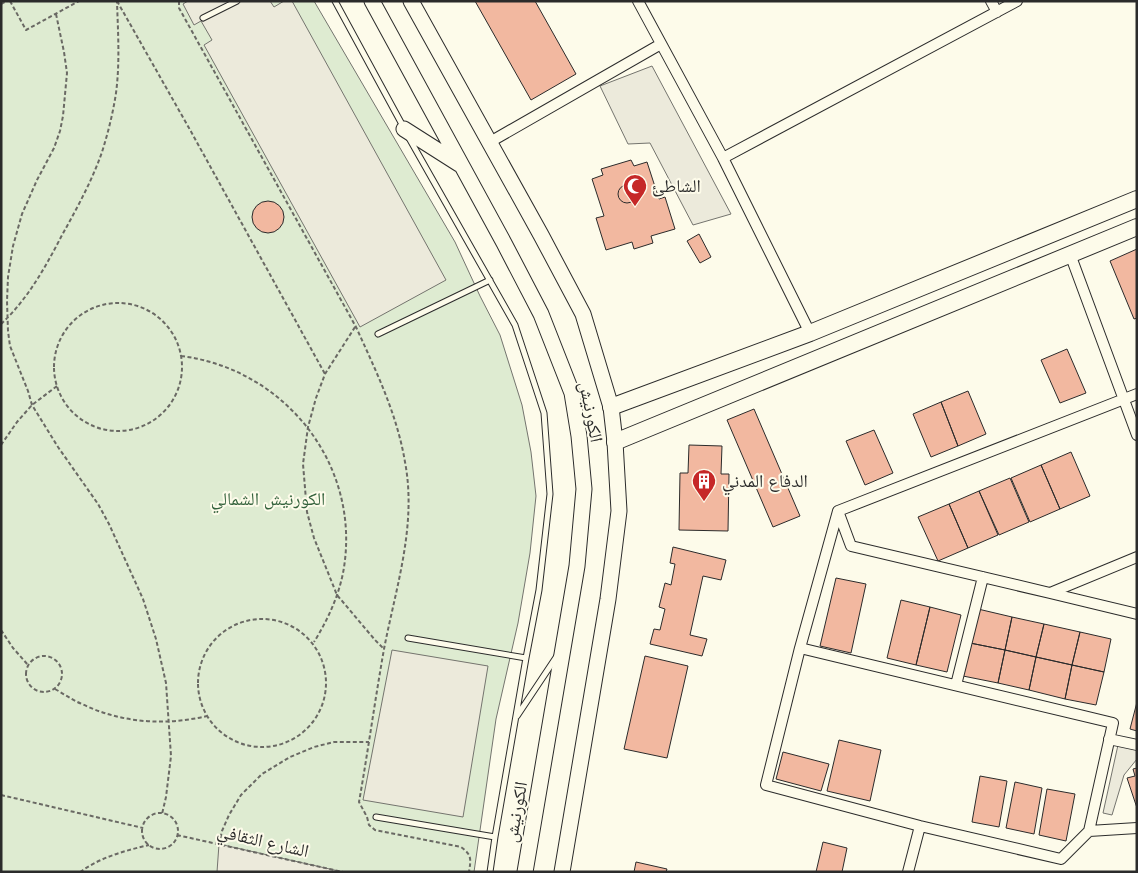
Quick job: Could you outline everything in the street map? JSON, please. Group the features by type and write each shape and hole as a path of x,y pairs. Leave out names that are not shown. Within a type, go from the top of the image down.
{"main road":[{"name":"الكورنيش","path":"372,1 541,314 572,393 579,436 584,488 577,566 525,872"},
{"name":"الكورنيش","path":"411,1 583,314 611,407 615,442 618,511 616,531 608,599 562,872"},
{"path":"404,129 462,166"},
{"path":"611,407 810,333 1137,199"},
{"path":"615,442 1137,227"}],"street":[{"path":"638,1 723,158 810,333"},
{"path":"991,1 996,12"},
{"path":"723,158 1017,1"},
{"path":"490,142 661,44"},
{"path":"1070,254 1137,435"},
{"path":"838,511 1137,394"},
{"path":"838,511 851,546 1137,614"},
{"path":"800,648 1113,723 1089,831 1061,859 920,826 766,785 800,648 838,511"},
{"path":"1050,593 1137,557"},
{"path":"956,685 983,577"},
{"path":"1109,739 1137,744"},
{"path":"908,872 920,826"},
{"path":"1089,831 1137,828"}],"lane":[{"path":"203,18 236,1"},
{"path":"335,1 404,129 515,325 544,413 550,494 539,590 490,872"},
{"path":"378,334 490,280"},
{"path":"408,638 526,658"},
{"path":"516,718 564,645"},
{"path":"376,817 495,837"}],"path":[{"path":"1,4 8,1 26,30 79,1"},
{"path":"117,1 325,374"},
{"path":"1,324 7,319 45,268 75,211 102,153 116,91 118,55 117,1"},
{"path":"179,1 179,8 356,327 391,406 405,462 409,494 405,552 384,649 359,802 367,817 368,825 375,830 461,847 468,852 471,861 469,872"},
{"path":"56,14 67,74 63,116 54,148 22,214 13,246 6,301 10,346 32,405 66,460 98,504 143,598 165,676 171,756 162,814"},
{"path":"128,304 139,306 154,314 171,330 182,356 181,381 171,403 163,413 153,420 130,430 105,430 88,423 68,408 56,386 54,363 61,336 80,315 100,305 128,304"},
{"path":"356,327 325,374 308,427 303,464 307,512 314,538 337,595 384,649"},
{"path":"182,356 202,359 226,366 250,377 281,399 308,427 322,448 333,471 343,508 346,547 343,572 337,595 327,620 314,642"},
{"path":"1,446 17,422 32,405 56,386"},
{"path":"248,620 274,620 296,628 314,642 324,663 327,686 322,708 310,727 301,735 291,741 275,746 247,746 226,736 213,725 207,716 198,693 197,684 200,667 206,650 217,637 231,626 248,620"},
{"path":"1,630 28,665"},
{"path":"42,656 51,658 58,663 62,670 62,679 55,689 42,693 30,686 26,678 28,665 34,659 42,656"},
{"path":"55,689 82,704 106,714 131,720 169,722 207,716"},
{"path":"219,844 229,815 241,795 262,774 290,757 314,747 334,742 369,742"},
{"path":"1,795 143,828"},
{"path":"155,814 168,815 174,820 178,828 178,835 173,843 166,848 156,848 149,845 144,837 143,828 146,821 155,814"},
{"name":"الشارع الثقافي","path":"178,835 343,872"},
{"path":"80,872 100,859 149,845"}],"green space":[{"name":"الكورنيش الشمالي","path":"1,1 314,1 455,242 500,335 522,405 531,452 536,496 530,553 518,623 496,719 474,872 1,872"}],"shaded area":[{"path":"188,1 270,1 274,7 284,1 292,1 446,280 360,327 204,45 212,40 201,21 194,25 183,4"},
{"path":"652,66 731,214 693,225 650,143 628,144 600,86"},
{"path":"392,650 488,666 463,817 363,800"},
{"path":"1118,745 1137,749 1137,759 1124,775 1112,815 1103,813"},
{"path":"219,844 343,872 217,872"}],"building":[{"path":"475,1 535,1 576,74 531,100"},
{"name":"الشاطئ","path":"631,160 634,166 647,162 659,199 665,197 675,229 651,236 653,243 634,249 632,242 606,250 596,218 604,216 592,179 603,175 601,169"},
{"path":"623,185 631,185 636,190 634,201 623,203 618,198 618,190"},
{"path":"268,201 279,206 284,217 279,228 268,233 257,228 252,217 257,206"},
{"path":"699,234 711,257 700,263 687,241"},
{"path":"1137,249 1137,318 1134,319 1110,261"},
{"path":"1067,349 1086,393 1060,403 1041,360"},
{"path":"968,391 986,434 958,446 941,402"},
{"path":"941,402 958,446 931,457 913,414"},
{"path":"754,409 800,516 773,527 727,420"},
{"path":"874,430 893,473 865,485 846,441"},
{"name":"الدفاع المدني","path":"689,445 722,446 721,474 729,474 728,531 679,530 680,473 688,473"},
{"path":"1071,452 1090,496 1060,509 1041,465"},
{"path":"1041,465 1060,509 1030,522 1011,478"},
{"path":"1010,478 1029,522 999,535 979,491"},
{"path":"979,491 998,535 968,548 949,504"},
{"path":"949,504 968,548 938,561 918,517"},
{"path":"673,547 726,560 721,580 703,576 690,635 707,639 702,656 650,644 654,629 660,630 665,609 659,607 665,583 671,585 675,564 670,563"},
{"path":"836,578 866,584 851,653 820,646"},
{"path":"901,600 930,607 916,665 887,658"},
{"path":"930,607 961,615 947,672 916,665"},
{"path":"978,609 1012,617 1005,650 970,643"},
{"path":"1012,617 1044,624 1036,657 1005,650"},
{"path":"1044,624 1080,632 1072,665 1036,657"},
{"path":"1080,632 1111,639 1104,672 1072,665"},
{"path":"970,643 1005,650 998,683 963,676"},
{"path":"1005,650 1036,657 1029,690 998,683"},
{"path":"645,656 688,666 667,758 624,749"},
{"path":"1036,657 1072,665 1065,699 1029,690"},
{"path":"1072,665 1104,672 1096,705 1065,699"},
{"path":"1137,702 1137,731 1130,729"},
{"path":"839,740 881,750 870,801 827,791"},
{"path":"783,752 829,764 821,791 776,779"},
{"path":"1137,768 1137,808 1127,778 1135,776 1133,769"},
{"path":"980,776 1007,781 999,827 972,822"},
{"path":"1015,782 1042,788 1034,834 1006,828"},
{"path":"1047,789 1075,794 1066,841 1039,835"},
{"path":"823,842 847,848 842,872 816,872"},
{"path":"636,862 667,869 666,872 634,872"}],"place":[{"name":"الشاطئ","path":"635,207"},
{"name":"الدفاع المدني","path":"704,502"}]}
